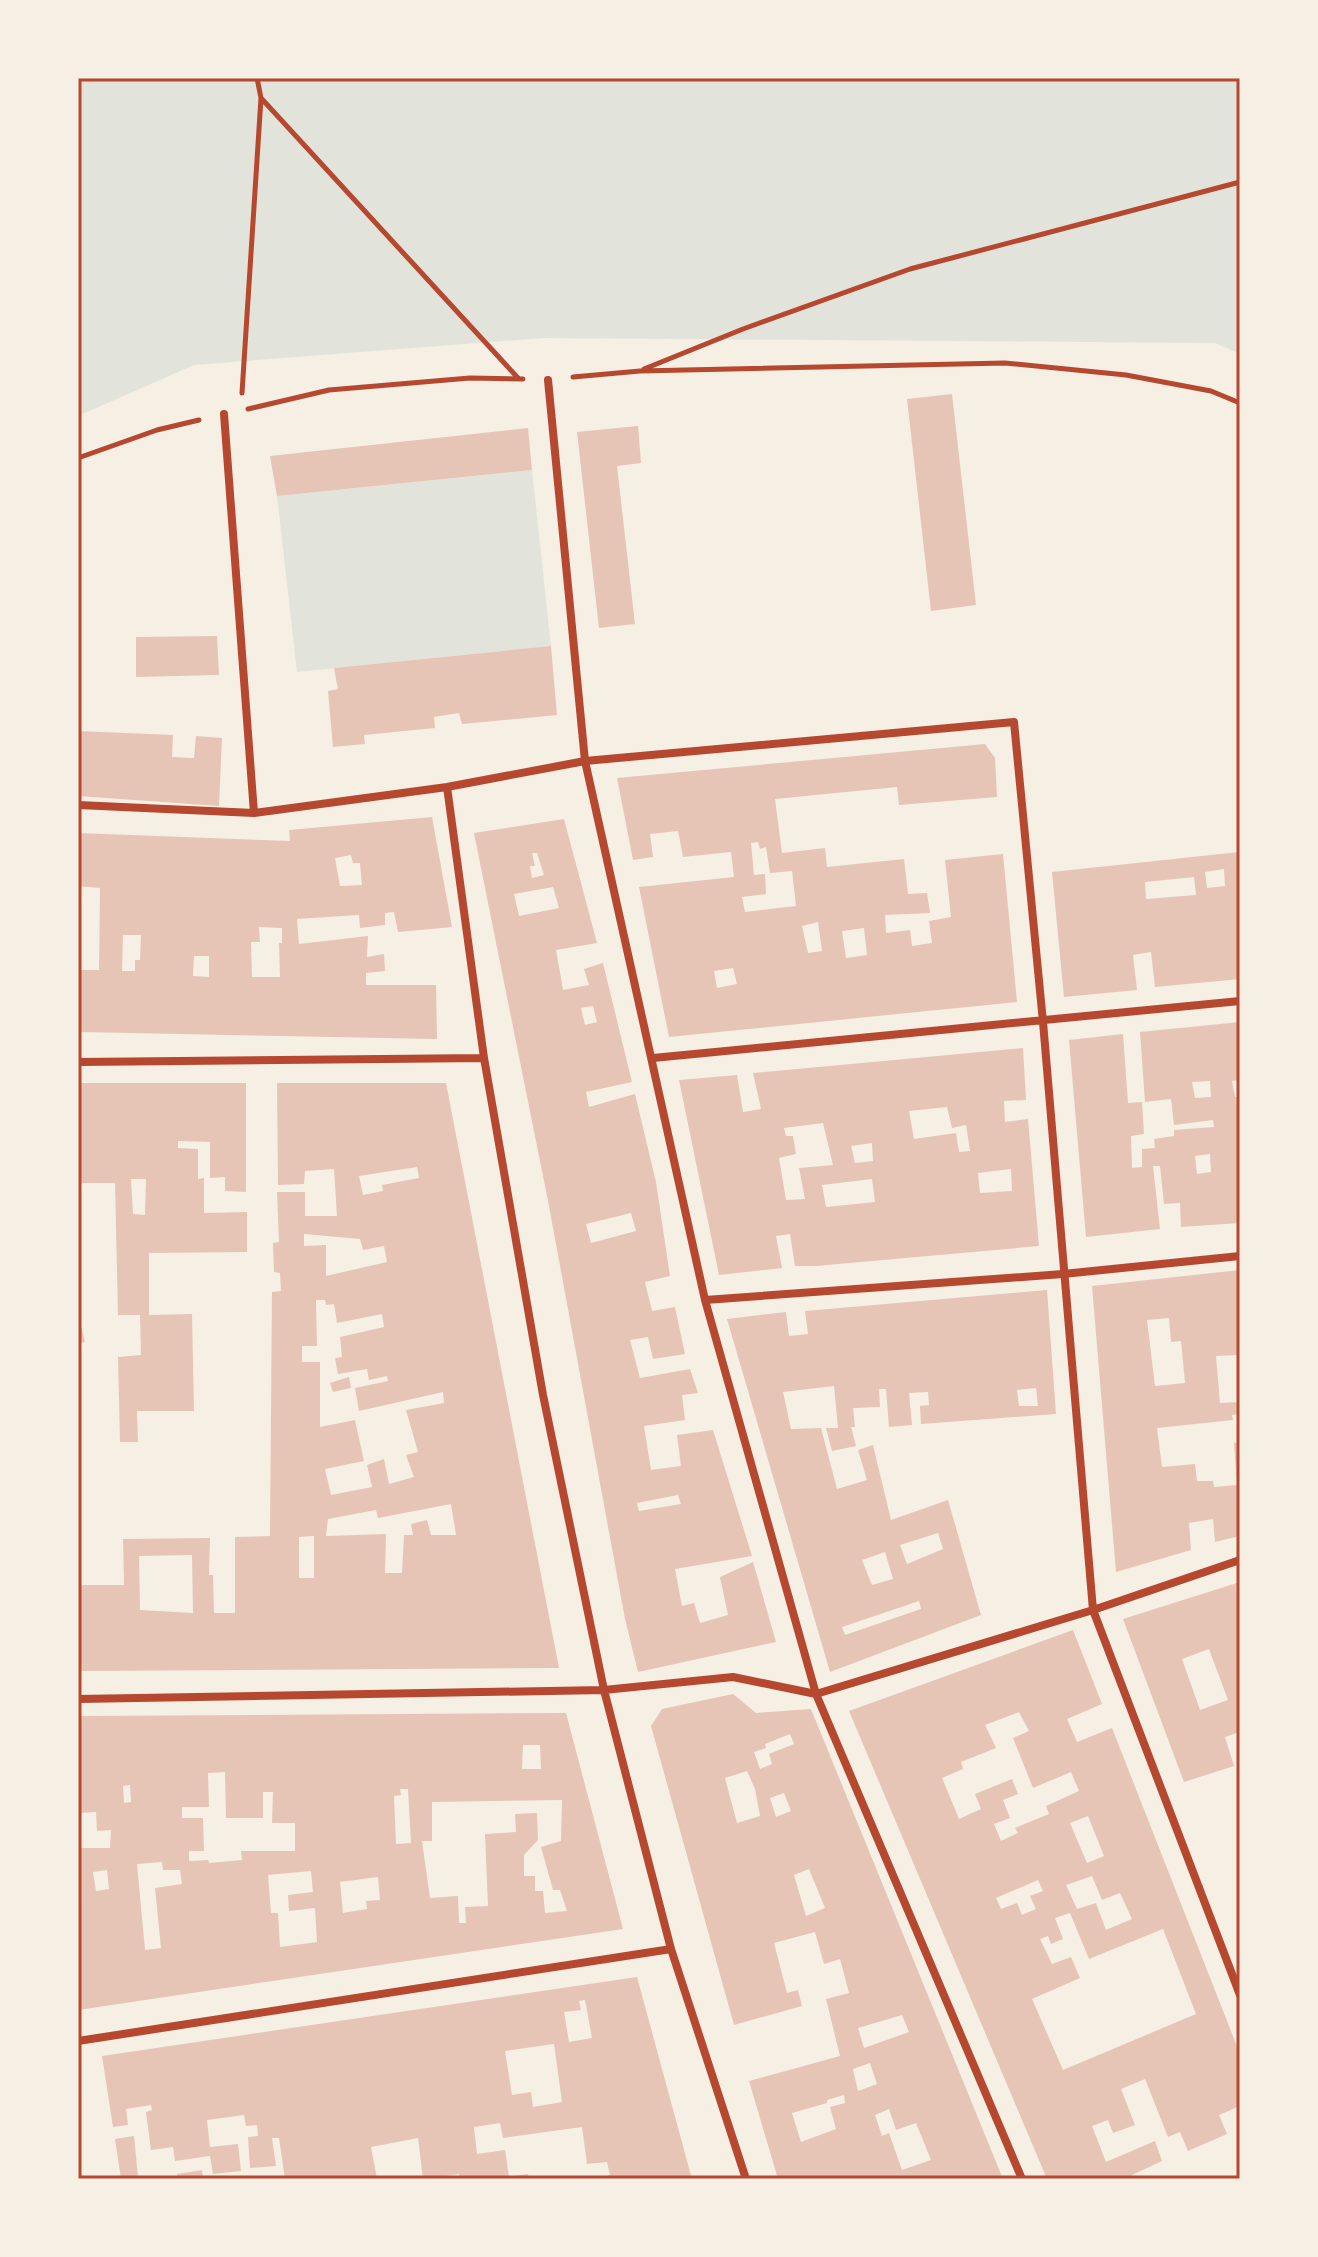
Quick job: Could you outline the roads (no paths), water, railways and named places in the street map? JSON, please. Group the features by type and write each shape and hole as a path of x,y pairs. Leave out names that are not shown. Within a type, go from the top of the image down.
{"street":[{"path":"548,380 585,761 705,1300 816,1694 1022,2179"},
{"path":"224,414 254,813"},
{"path":"78,805 254,813 447,787 585,761 1014,722 1093,1610 1240,1995"},
{"path":"447,787 484,1058 543,1395 604,1690 671,1949 746,2179"},
{"path":"653,1058 1240,1001"},
{"path":"78,1062 484,1058"},
{"path":"705,1300 1063,1274 1240,1256"},
{"path":"78,1699 604,1690 733,1677 816,1694 1093,1610 1240,1560"},
{"path":"78,2041 671,1949"}]}
